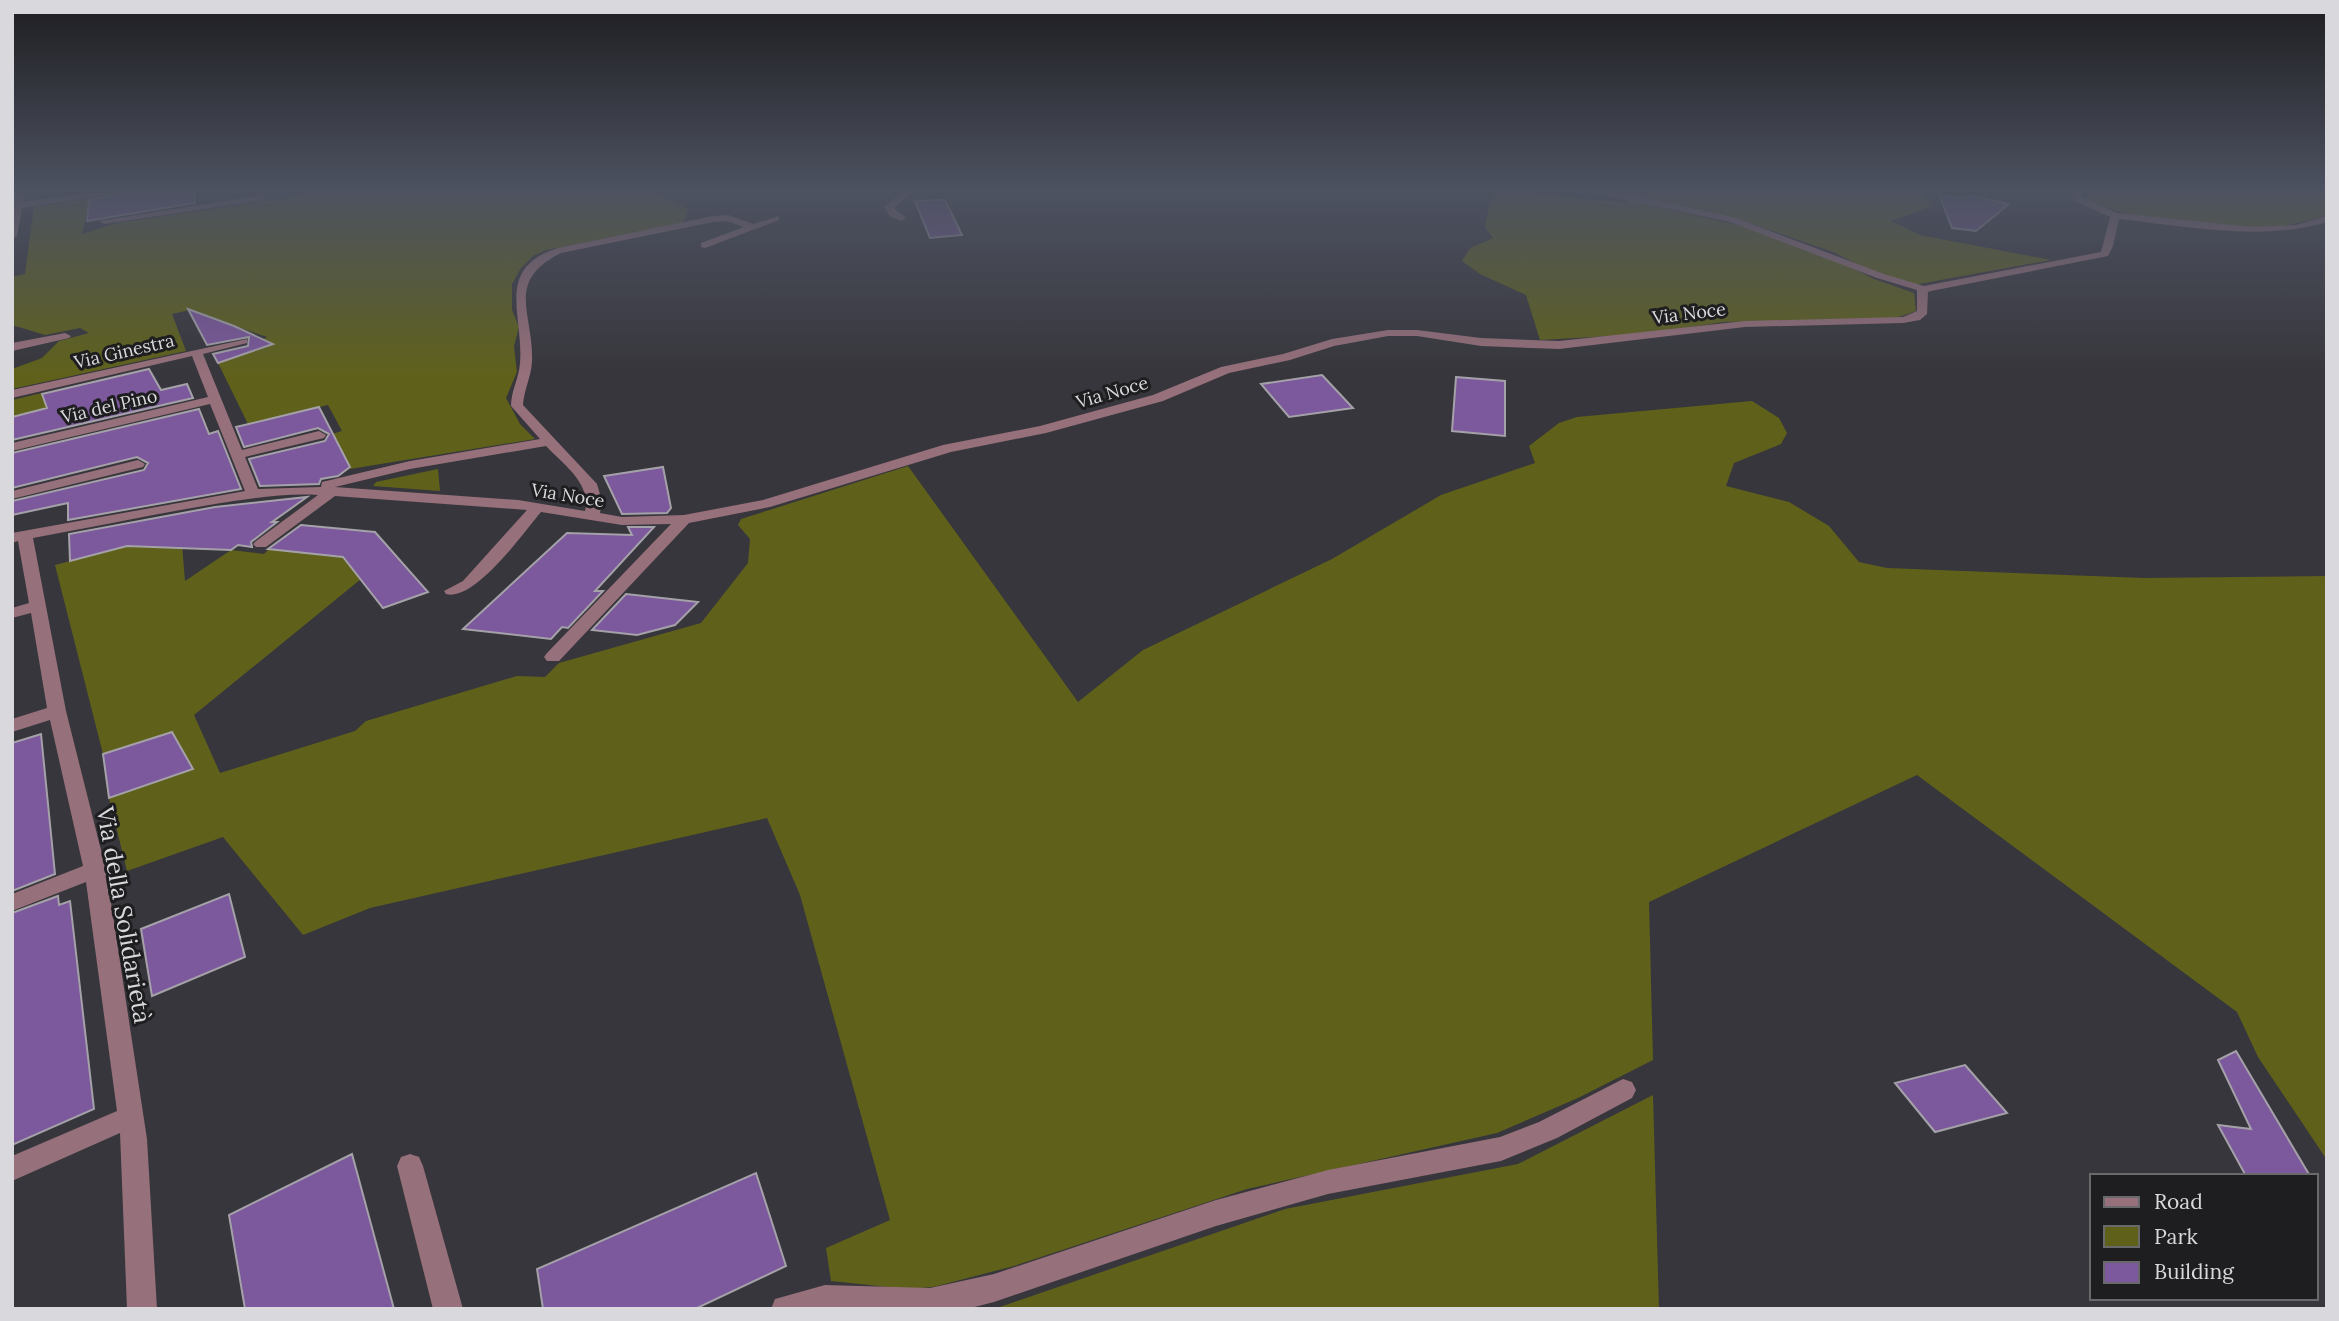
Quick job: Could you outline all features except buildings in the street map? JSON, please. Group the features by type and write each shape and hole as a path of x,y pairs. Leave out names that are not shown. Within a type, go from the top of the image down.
{"street":[{"path":"560,251 536,261 526,276 519,296 525,328 526,366 519,385 517,405 592,487 595,501 591,518"},
{"path":"1818,251 1876,277 1924,289 2104,254 2107,251"},
{"name":"Via Noce","path":"19,543 253,494 307,490 537,508 622,521 684,519 765,504 948,448 1065,424 1158,398 1217,372 1286,358 1332,343 1402,332 1481,342 1552,345 1745,324 1903,320 1921,316 1924,289"},
{"path":"12,347 65,336"},
{"name":"Via Ginestra","path":"12,394 243,341"},
{"path":"196,352 253,494"},
{"name":"Via del Pino","path":"12,447 215,399"},
{"path":"237,456 319,435"},
{"path":"307,490 410,465 551,441"},
{"path":"12,495 138,464"},
{"path":"261,544 334,491"},
{"path":"452,591 469,584 537,508"},
{"path":"553,657 684,519"},
{"name":"Via della Solidarietà","path":"19,543 39,605 57,711 95,870 130,1117 142,1309"},
{"path":"12,614 39,605"},
{"path":"12,726 57,711"},
{"path":"12,903 95,870"},
{"path":"787,1308 825,1299 930,1303 994,1288 1216,1213 1328,1182 1501,1149 1548,1130 1623,1090"},
{"path":"12,1169 130,1117"},
{"path":"410,1166 448,1309"}],"green space":[{"path":"28,251 545,251 533,256 521,268 512,284 512,310 519,327 514,346 517,372 506,398 520,424 535,439 350,469 332,434 342,431 328,405 248,424 218,363 272,343 264,339 267,337 190,310 172,314 186,351 12,389 12,369 42,358 59,341 89,333 80,328 45,335 12,325 12,277 25,274"},
{"path":"1468,251 1811,251 1874,279 1914,293 1916,311 1896,318 1724,322 1646,334 1540,340 1526,295 1480,274 1462,261"},
{"path":"1829,251 2002,251 2051,260 1913,285 1883,277"},
{"path":"42,393 47,408 12,417 12,400"},
{"path":"1752,401 1779,418 1787,433 1781,444 1734,463 1726,486 1789,502 1829,526 1859,562 1887,568 2144,578 2327,576 2327,1160 2258,1057 2237,1012 1917,775 1649,902 1653,1060 1578,1098 1497,1133 1247,1189 1014,1266 933,1287 906,1289 831,1281 826,1248 890,1220 800,895 767,818 370,908 303,935 223,837 127,871 109,798 193,768 171,732 103,754 55,565 181,532 185,581 231,550 264,554 269,549 343,557 361,579 194,715 220,773 355,731 366,721 517,676 545,677 559,663 701,623 748,563 750,539 738,525 741,519 908,466 1078,702 1143,650 1332,559 1441,495 1535,463 1529,446 1559,423 1577,417"},
{"path":"438,469 440,491 373,486 376,482"},
{"path":"1653,1095 1659,1309 994,1309 1285,1209 1518,1164"}]}
